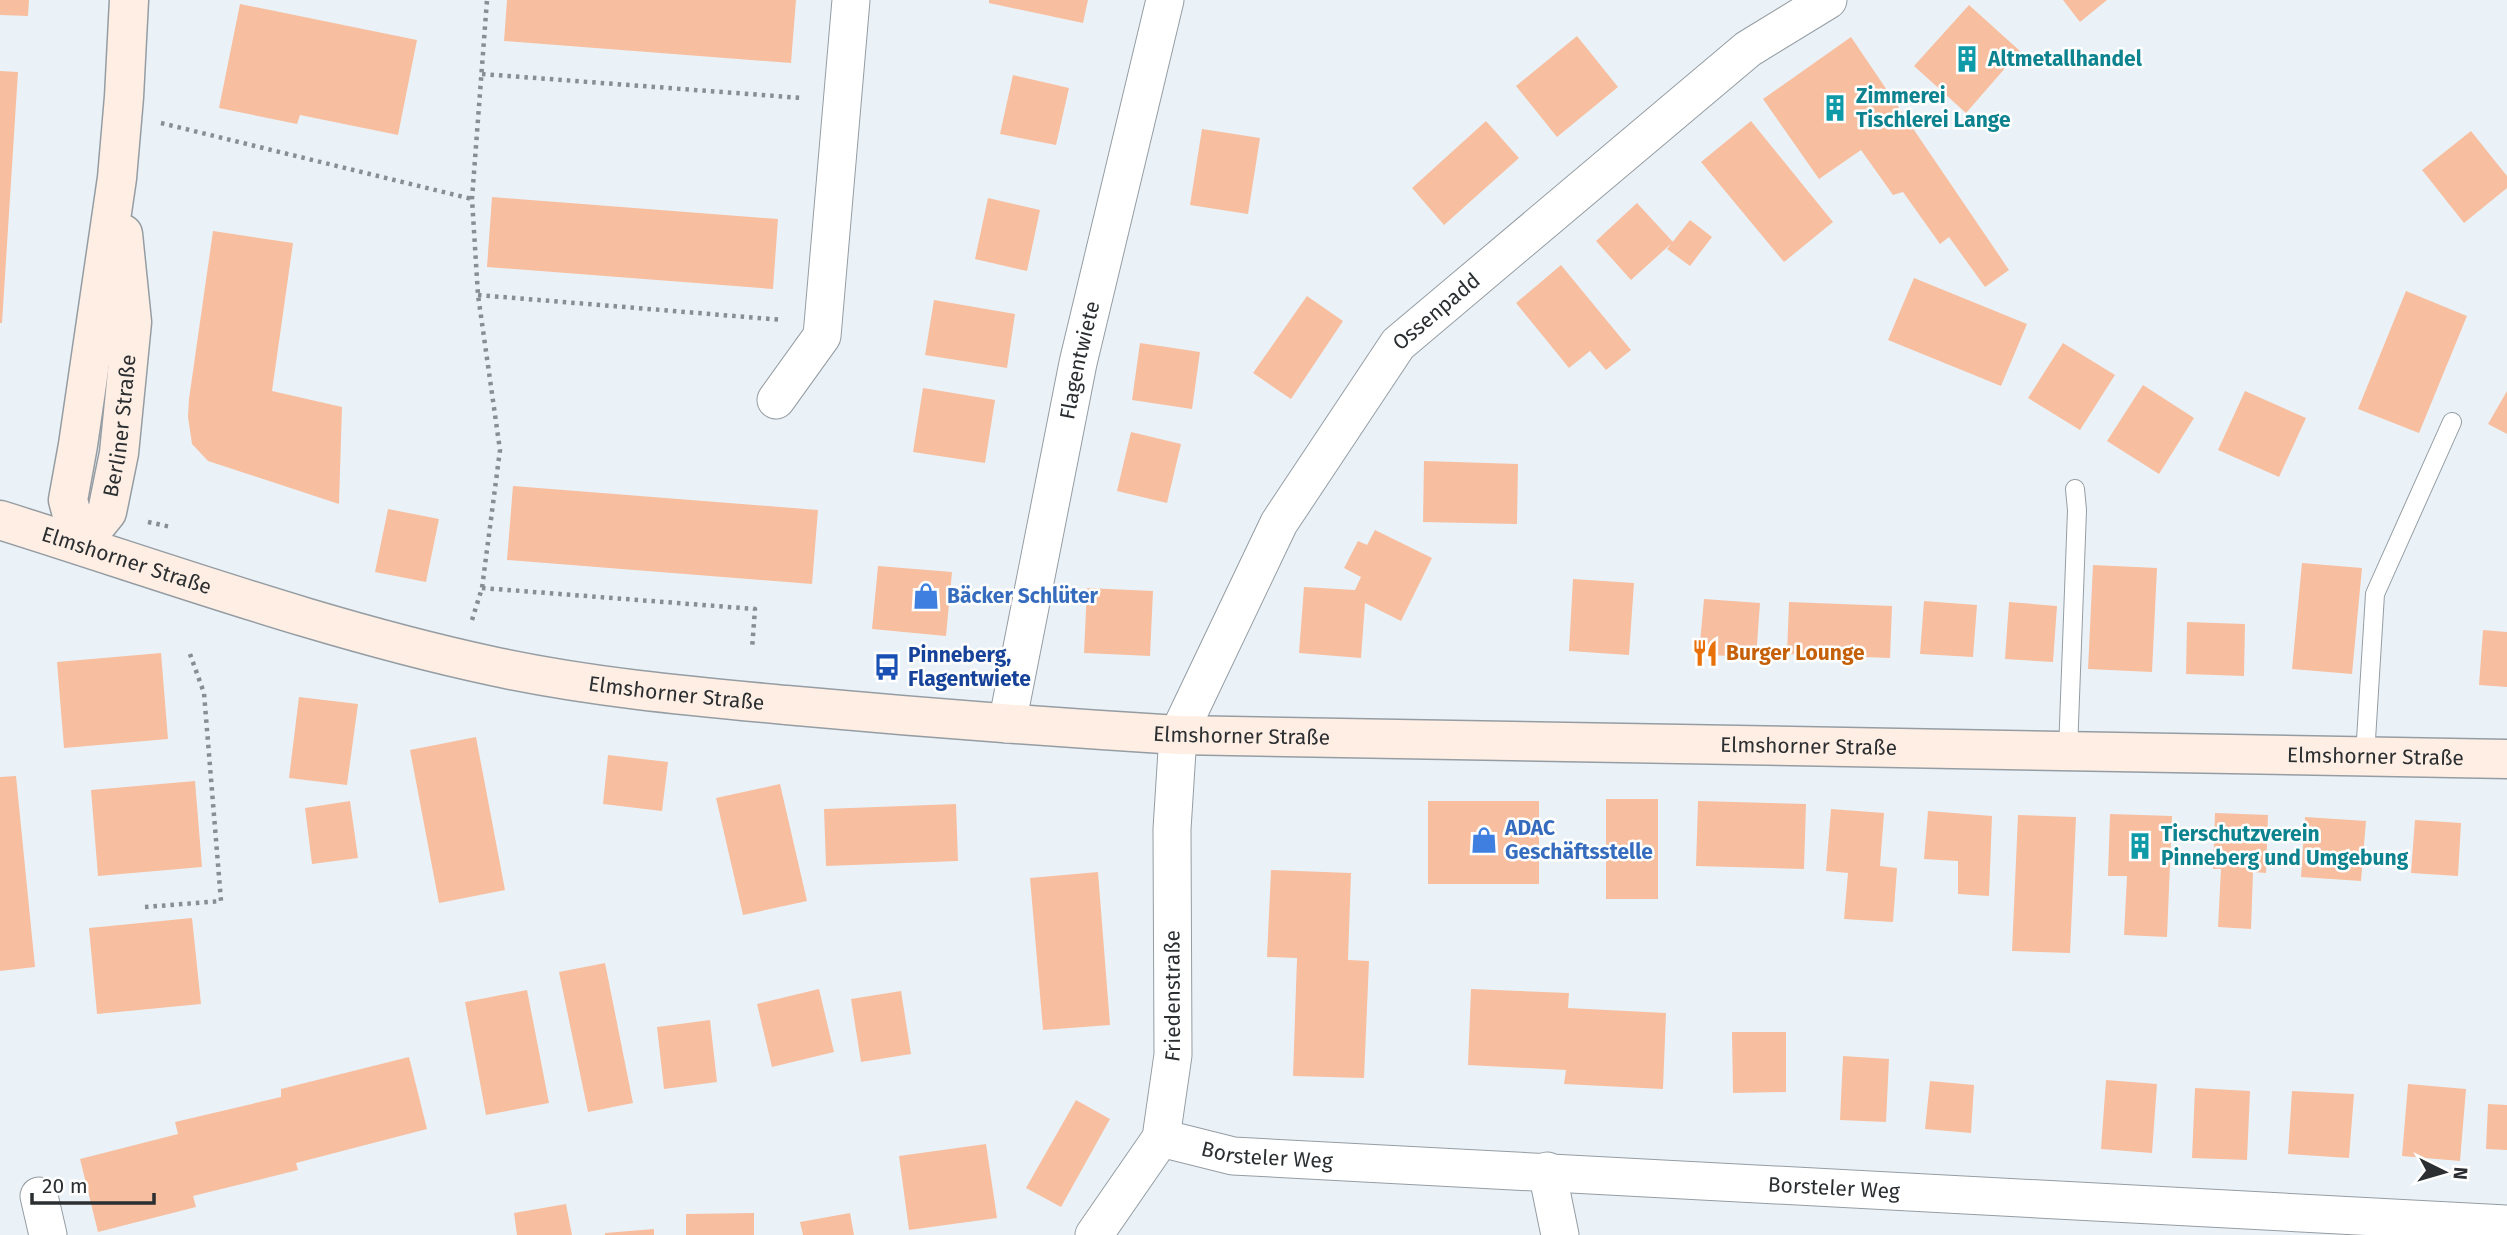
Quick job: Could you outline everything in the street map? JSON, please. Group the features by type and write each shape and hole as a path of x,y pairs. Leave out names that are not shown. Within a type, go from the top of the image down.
{"main road":[{"name":"Berliner Straße","path":"80,545 68,500 117,178 129,0"},
{"name":"Elmshorner Straße","path":"0,520 394,643 494,666 675,695 1007,724 1178,735 2507,759"}],"street":[{"path":"776,400 822,336 850,0"},
{"name":"Flagentwiete","path":"1007,724 1077,363 1165,0"},
{"name":"Ossenpadd","path":"1178,735 1279,523 1398,344 1748,49 1828,0"},
{"name":"Friedenstraße","path":"1094,1235 1161,1138 1173,1055 1172,829 1178,735"},
{"name":"Borsteler Weg","path":"1161,1138 1233,1156 2507,1224"},
{"path":"1547,1171 1560,1235"},
{"path":"39,1196 48,1235"}],"lane":[{"path":"2365,756 2375,594 2452,422"},
{"path":"2068,751 2077,510 2075,489"}],"path":[{"path":"472,620 482,588 500,450 478,295 472,199 487,0"},
{"path":"482,74 842,101"},
{"path":"122,113 472,199"},
{"path":"478,295 788,320 822,336"},
{"path":"482,588 755,609 752,649"},
{"path":"145,906 221,901 204,693 190,654"}],"building":[{"path":"0,0 29,0 28,16 0,15"},
{"path":"507,0 796,0 791,63 504,41"},
{"path":"989,0 1088,0 1083,23 989,3"},
{"path":"2063,0 2107,0 2080,22"},
{"path":"240,4 417,40 398,135 300,115 297,124 219,108"},
{"name":"Altmetallhandel","path":"1969,5 2020,51 1966,113 1914,66"},
{"path":"1577,36 1618,87 1557,137 1516,86"},
{"path":"1851,37 2009,270 1985,287 1949,237 1940,244 1903,192 1893,195 1861,150 1819,179 1763,99"},
{"path":"0,71 18,72 2,323 0,323"},
{"path":"1013,75 1069,88 1056,145 1000,134"},
{"path":"1486,121 1519,158 1444,225 1412,188"},
{"path":"1751,121 1833,222 1784,262 1701,162"},
{"path":"1202,129 1260,138 1248,214 1190,205"},
{"path":"2471,131 2507,176 2507,188 2464,223 2422,170"},
{"path":"492,197 778,219 773,289 487,267"},
{"path":"988,198 1040,210 1027,271 975,259"},
{"path":"1637,203 1673,242 1631,280 1596,241"},
{"path":"1690,220 1712,237 1690,266 1667,249"},
{"path":"213,231 293,243 272,391 342,407 339,504 208,461 192,444 188,417 189,399"},
{"path":"1561,265 1631,350 1606,370 1590,351 1569,368 1516,303"},
{"path":"1914,278 2027,324 2001,386 1888,340"},
{"path":"2406,291 2467,316 2419,433 2358,409"},
{"path":"1307,296 1343,321 1291,399 1253,373"},
{"path":"934,300 1015,314 1007,368 925,355"},
{"path":"1140,343 1200,352 1192,409 1132,400"},
{"path":"2063,343 2115,375 2080,430 2028,398"},
{"path":"2143,385 2194,418 2159,474 2107,441"},
{"path":"923,388 995,400 985,463 913,452"},
{"path":"2245,391 2306,418 2279,477 2218,450"},
{"path":"2507,391 2507,434 2488,424"},
{"path":"1131,432 1181,444 1167,503 1117,491"},
{"path":"1424,461 1518,464 1517,524 1423,522"},
{"path":"513,486 818,510 812,584 507,560"},
{"path":"388,509 439,519 426,582 375,572"},
{"path":"1375,530 1432,558 1401,621 1365,603 1361,658 1299,653 1304,587 1355,590 1361,577 1344,568 1358,541 1367,545"},
{"path":"2302,563 2362,568 2352,674 2292,669"},
{"path":"2093,565 2157,568 2152,672 2088,669"},
{"path":"878,566 952,572 946,636 872,629"},
{"path":"1573,579 1634,583 1629,655 1569,651"},
{"path":"1087,588 1153,591 1150,656 1084,653"},
{"path":"1704,599 1760,603 1756,658 1699,654"},
{"path":"1924,601 1977,605 1973,657 1920,654"},
{"path":"1789,602 1892,606 1890,658 1787,654"},
{"path":"2009,602 2057,606 2053,662 2005,659"},
{"path":"2187,622 2245,624 2244,676 2186,674"},
{"path":"2483,630 2507,632 2507,687 2479,685"},
{"path":"161,653 168,739 64,748 57,662"},
{"path":"299,697 358,704 347,785 289,778"},
{"path":"476,737 505,890 439,903 410,750"},
{"path":"608,755 668,762 662,811 603,804"},
{"path":"16,776 35,967 0,971 0,777"},
{"path":"195,781 202,867 98,876 91,790"},
{"path":"780,784 807,901 743,915 716,798"},
{"path":"1606,799 1658,799 1658,899 1606,899"},
{"path":"350,801 358,858 312,864 305,808"},
{"path":"1428,801 1539,801 1539,884 1428,884"},
{"path":"1698,801 1806,804 1804,869 1696,866"},
{"path":"956,804 958,861 826,866 824,809"},
{"path":"1831,809 1884,813 1880,866 1897,868 1893,922 1844,919 1848,873 1826,871"},
{"path":"1928,811 1992,816 1989,896 1958,894 1958,861 1924,859"},
{"path":"2215,813 2268,815 2266,873 2253,872 2251,929 2218,927 2221,869 2213,869"},
{"name":"Tierschutzverein Pinneberg und Umgebung","path":"2110,814 2172,816 2167,937 2124,935 2127,876 2108,876"},
{"path":"2018,815 2076,817 2070,953 2012,951"},
{"path":"2305,817 2366,821 2361,881 2301,877"},
{"path":"2415,820 2461,823 2458,876 2411,873"},
{"path":"1271,870 1351,873 1348,960 1369,961 1364,1078 1293,1076 1297,958 1267,957"},
{"path":"1098,872 1110,1025 1043,1030 1030,878"},
{"path":"192,918 201,1004 97,1014 89,928"},
{"path":"605,963 633,1103 588,1112 559,972"},
{"path":"819,989 834,1052 772,1067 757,1004"},
{"path":"1471,989 1569,993 1568,1008 1666,1013 1663,1089 1564,1084 1566,1070 1468,1065"},
{"path":"527,990 549,1103 486,1115 465,1002"},
{"path":"901,991 911,1054 861,1062 851,999"},
{"path":"710,1020 717,1082 664,1089 657,1027"},
{"path":"1732,1032 1786,1032 1786,1092 1733,1093"},
{"path":"1843,1056 1889,1059 1886,1122 1840,1120"},
{"path":"409,1057 427,1129 296,1163 298,1170 193,1196 196,1207 98,1232 80,1159 178,1134 175,1122 281,1097 281,1089"},
{"path":"2106,1080 2157,1084 2152,1153 2101,1149"},
{"path":"1930,1081 1974,1085 1971,1133 1925,1129"},
{"path":"2408,1084 2466,1089 2460,1161 2402,1156"},
{"path":"2195,1088 2250,1091 2247,1160 2192,1158"},
{"path":"2292,1091 2354,1094 2349,1158 2288,1154"},
{"path":"1076,1100 1110,1119 1061,1207 1026,1188"},
{"path":"2488,1104 2507,1105 2507,1150 2486,1149"},
{"path":"986,1144 997,1218 909,1230 899,1156"},
{"path":"566,1204 572,1235 517,1235 514,1213"},
{"path":"754,1213 754,1235 686,1235 686,1214"},
{"path":"850,1213 854,1235 803,1235 800,1222"},
{"path":"654,1229 654,1235 605,1235 605,1233"}],"place":[{"name":"Altmetallhandel","path":"1967,59"},
{"name":"Zimmerei Tischlerei Lange","path":"1835,108"},
{"name":"Bäcker Schlüter","path":"926,596"},
{"name":"Burger Lounge","path":"1705,653"},
{"name":"Pinneberg, Flagentwiete","path":"887,667"},
{"name":"ADAC Geschäftsstelle","path":"1484,840"},
{"name":"Tierschutzverein Pinneberg und Umgebung","path":"2140,846"}]}
